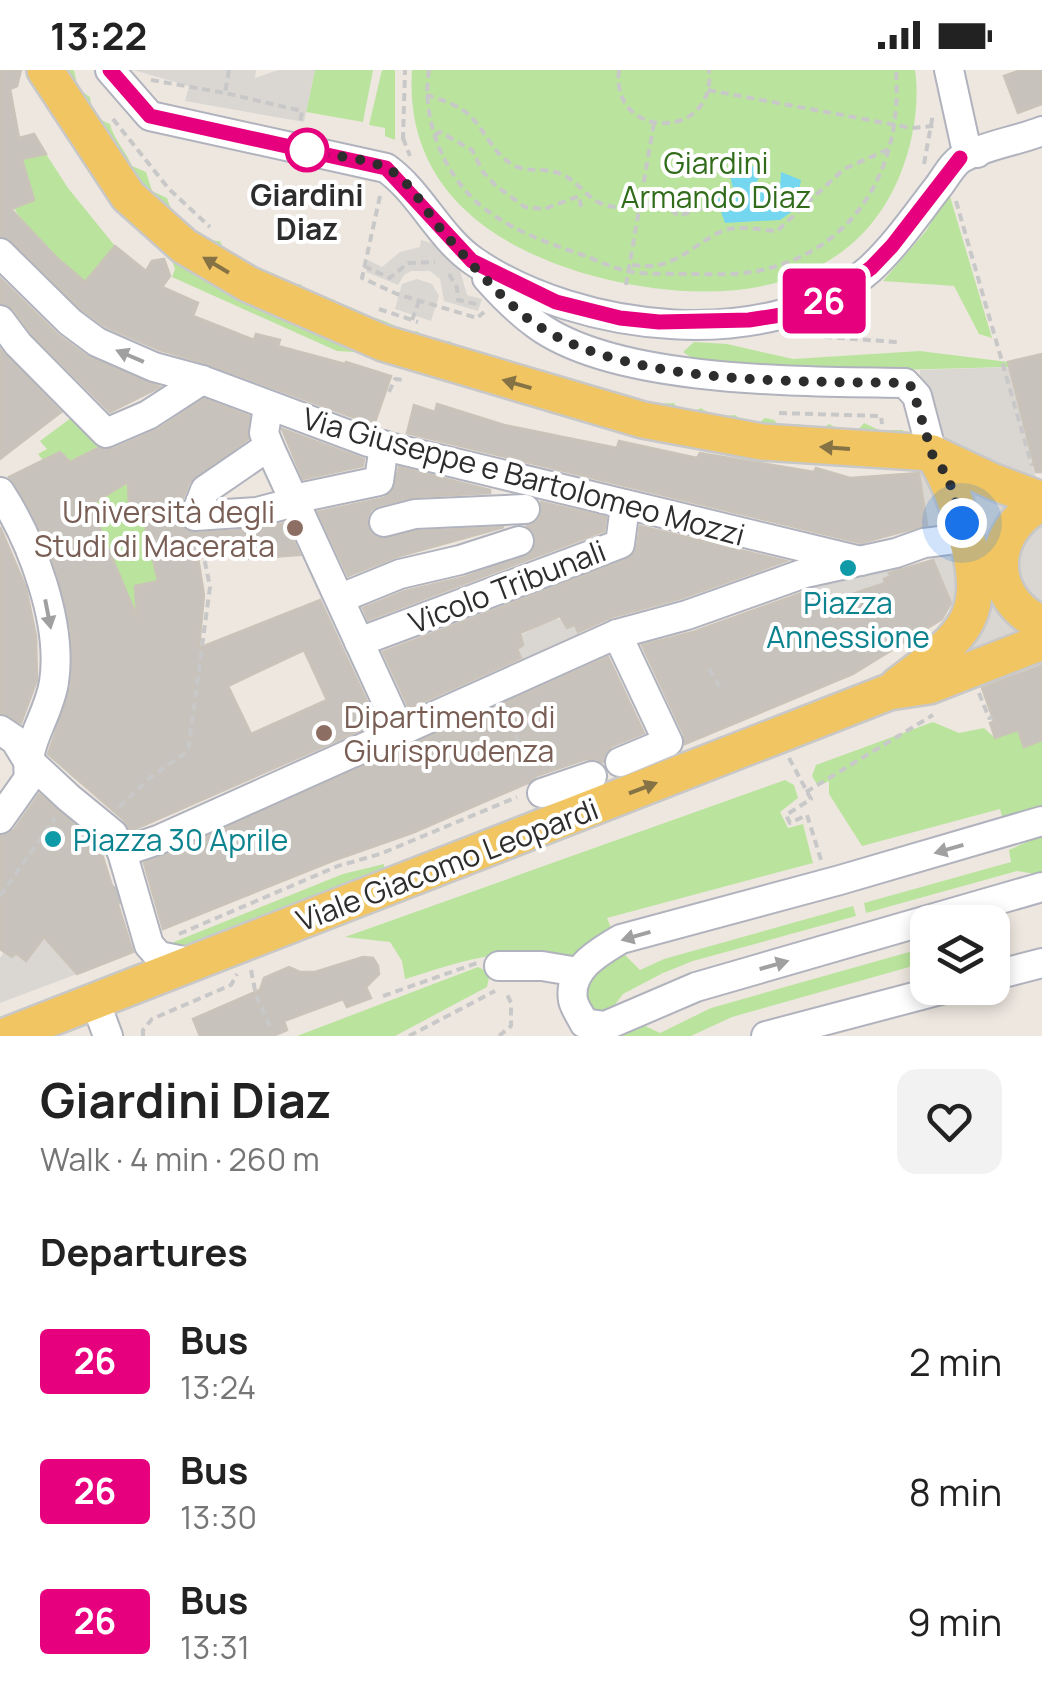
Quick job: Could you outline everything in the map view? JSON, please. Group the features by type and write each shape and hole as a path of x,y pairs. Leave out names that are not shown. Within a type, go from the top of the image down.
{"main road":[{"path":"45,70 128,196 184,246 282,299 383,342 643,420 762,442 932,454 994,482 1040,495"},
{"path":"889,692 953,642 973,611 975,573 962,523 948,477 932,454"},
{"path":"962,523 1040,495"},
{"path":"1040,495 1003,544 1000,566 1007,593 1022,612 1042,624"},
{"path":"889,692 929,686 1042,642"},
{"name":"Viale Giacomo Leopardi","path":"5,1036 889,692"}],"street":[{"path":"110,70 150,116 386,168 502,295 540,327 599,353 702,373 776,380 905,383 917,396 932,454"},
{"path":"949,70 968,156"},
{"path":"472,261 556,302 584,310 659,322 706,323 794,313 822,302 871,268 968,156 1042,131"},
{"name":"Via Giuseppe e Bartolomeo Mozzi","path":"0,253 70,322 97,342 154,367 202,380 268,407 528,496 625,506 861,561"},
{"path":"584,310 599,353"},
{"path":"0,320 18,344 106,433 148,415 202,380"},
{"path":"268,407 264,432 398,727"},
{"path":"270,446 205,490 195,516 258,512 379,481 384,446"},
{"path":"0,492 19,521 29,546 50,616 54,653 54,682 26,758 29,778 0,819"},
{"path":"384,522 528,496 519,541 533,574"},
{"name":"Vicolo Tribunali","path":"359,642 620,544 625,506"},
{"path":"124,863 158,840 398,727 617,634 687,615 805,573 929,542 942,530 962,523"},
{"path":"341,598 400,574 519,541"},
{"path":"929,542 953,550 975,573 1007,593"},
{"path":"617,634 668,742 620,762"},
{"path":"0,730 15,740 26,758 68,798 113,834 150,945 158,956 193,963"},
{"path":"542,793 592,776"},
{"path":"1042,821 622,939 594,955 578,972 573,1000 584,1022 605,1026 696,987 1042,888"},
{"path":"1010,971 1042,963"},
{"path":"498,966 542,966 578,972"},
{"path":"766,1036 910,998"},
{"path":"94,1002 108,1036"}],"path":[{"path":"224,94 229,70"},
{"path":"405,70 402,138 416,170"},
{"path":"429,70 426,94 435,135 460,182 481,206 528,236 630,272 740,274 809,254 841,232 858,211 883,167 888,149 898,97 896,70"},
{"path":"619,70 619,87 628,107 654,123 688,118 704,101 709,70"},
{"path":"170,83 302,111 299,128"},
{"path":"708,90 912,128 932,124"},
{"path":"426,94 474,119 491,147 516,166 559,172 599,202 620,210 654,202 664,204 678,216 714,200"},
{"path":"104,107 169,189 222,238"},
{"path":"924,165 934,111"},
{"path":"626,285 654,123"},
{"path":"435,135 440,132 472,150 483,172 496,186 525,207 544,209 580,196 581,206"},
{"path":"632,265 667,263 688,255 726,230 776,232 844,169 888,149"},
{"path":"386,168 362,278 477,318"},
{"path":"952,187 1040,495"},
{"path":"364,266 390,278 408,263 432,260 444,266 458,300 489,308"},
{"path":"412,320 419,301"},
{"path":"366,304 429,326"},
{"path":"794,313 795,335 897,342"},
{"path":"776,413 881,416"},
{"path":"101,824 151,777 188,751 210,587 195,516"},
{"path":"710,669 721,689"},
{"path":"150,945 512,798 542,793 495,688"},
{"path":"985,707 989,718 993,716"},
{"path":"806,792 945,708"},
{"path":"785,750 811,800 786,815 790,822 807,814 824,870"},
{"path":"0,896 68,798"},
{"path":"382,996 482,961 498,966"},
{"path":"250,966 256,994 270,1026"},
{"path":"143,1036 152,1019 231,985 238,977 236,970"},
{"path":"409,1036 503,986 511,1003 510,1026 499,1036"}],"green space":[{"path":"59,70 74,70 78,89 90,97 94,111 110,124 132,166 146,172 152,191 167,198 172,212 199,234 220,241 226,253 243,260 248,268 280,281 300,284 320,302 333,299 408,334 417,331 430,342 450,341 460,352 517,362 531,372 547,373 553,380 563,383 572,379 601,392 608,389 640,400 674,403 679,410 692,412 701,408 714,417 735,415 745,422 758,424 765,418 781,427 799,424 818,430 829,424 842,431 857,431 864,423 879,430 903,430 903,439 763,432 646,410 515,377 384,334 250,275 189,236 137,189"},
{"path":"315,70 373,70 363,122 306,112"},
{"path":"382,70 395,70 395,140 385,136 385,128 369,125"},
{"name":"Giardini Armando Diaz","path":"412,70 915,70 916,110 900,175 878,216 849,247 814,269 776,283 734,290 691,291 648,287 566,268 529,253 466,211 442,183 424,151 414,113"},
{"path":"46,154 115,246 94,271 109,282 87,282 75,276 46,249 14,208 34,200 22,159"},
{"path":"949,193 992,338 979,334 954,286 883,281 926,231"},
{"path":"167,248 358,343 355,352 337,351 172,277 175,269"},
{"path":"694,342 727,344 793,359 920,351 1008,362 1009,367 859,371 702,365 683,352"},
{"path":"75,415 100,446 71,461 61,452 43,460 38,454 47,449 40,441"},
{"path":"127,481 129,506 140,504 158,581 151,677 116,566 90,505"},
{"path":"933,722 959,733 984,728 995,738 1018,730 1024,746 1042,740 1042,812 1004,824 1000,809 862,846 829,794 829,781 818,786 812,776 816,765"},
{"path":"785,780 794,785 798,798 780,812 788,828 803,824 813,863 607,918 614,935 568,965 547,958 506,954 405,979 402,961 390,942 345,937"},
{"path":"1042,835 1042,875 1017,871 866,913 864,903 1011,862 1009,850"},
{"path":"384,864 384,875 187,953 159,948 343,874"},
{"path":"853,906 856,916 693,961 663,973 623,994 604,1019 589,1017 584,983 600,966 622,952 640,970 664,959"},
{"path":"910,952 910,967 732,1017 691,1036 607,1036 641,1024 660,1033 711,1008"},
{"path":"478,967 490,973 487,987 395,1036 297,1036"}],"shaded area":[{"path":"133,70 256,70 255,78 278,70 315,70 304,122 185,101 189,86"},
{"path":"421,240 439,245 459,267 467,295 482,299 478,311 444,301 440,279 430,271 411,271 398,285 366,272 368,260 382,267 400,252 420,247"},
{"path":"417,279 432,284 439,296 431,321 395,309 402,284"},
{"path":"1009,367 1042,504 1042,660 980,685 931,555 888,570 890,577 884,579 885,583 817,606 794,551 795,541 870,545 927,531 919,473 920,370"},
{"path":"555,618 575,625 590,658 531,683 517,649 523,645 521,635"},
{"path":"44,937 77,974 0,1003 0,958 4,952 12,957 16,953 27,961"}],"water":[{"path":"748,164 763,171 756,183 760,191 770,193 780,188 781,172 801,180 799,191 807,201 780,220 725,223 717,200 733,188 730,176 734,169"}],"building":[{"path":"0,70 21,70 17,86 10,89 19,138 34,134 46,154 22,159 34,200 11,209 57,258 85,282 115,246 146,271 152,261 164,259 170,276 162,287 198,303 193,316 254,340 256,334 280,340 278,346 391,376 374,425 160,350 106,327 81,309 12,241 0,236"},
{"path":"1021,70 1042,70 1042,104 1018,113 1004,76"},
{"path":"0,278 58,335 87,356 160,387 110,412 31,333 13,309 0,303"},
{"path":"0,349 61,412 0,459"},
{"path":"1042,354 1042,472 1036,472 1008,362"},
{"path":"204,399 249,416 248,439 189,483 178,511 180,526 196,533 285,523 300,555 245,559 245,551 198,558 204,595 199,648 320,600 377,723 131,831 124,820 48,754 71,686 71,631 50,551 9,477 60,452 70,462 98,448 113,449 157,430","holes":["128,482 129,507 140,504 158,581 135,586 137,617 90,505","304,650 327,700 251,734 228,686"]},
{"path":"437,404 504,425 617,448 619,441 697,458 700,453 814,472 816,468 850,478 919,473 927,525 861,543 407,433 414,405 435,412"},
{"path":"282,429 364,459 363,466 303,479"},
{"path":"399,467 490,493 414,497 380,505 367,518 371,533 378,538 418,531 504,527 396,557 348,576 318,512 384,498 392,492"},
{"path":"541,502 606,517 604,531 368,620 363,608 405,591 465,577 531,553 536,537 527,526 540,518"},
{"path":"640,526 786,561 682,598 612,617 578,632 575,625 567,628 560,616 520,633 523,645 517,649 521,658 409,708 383,652 626,560 637,547"},
{"path":"0,527 26,588 36,636 37,680 21,723 0,713"},
{"path":"933,560 951,603 942,619 853,674 685,744 642,645 693,632 810,590 817,606 885,583 889,573"},
{"path":"608,657 644,733 612,746 603,762 586,759 536,776 528,783 412,833 163,929 144,863"},
{"path":"1042,665 1042,740 1024,747 1018,730 995,738 990,723 994,721 982,688"},
{"path":"39,794 99,845 133,952 77,974 44,937 26,961 16,953 12,957 0,949 0,836 14,830"},
{"path":"363,957 373,958 378,966 379,974 366,987 371,998 347,1007 343,999 284,1021 287,1030 273,1036 200,1036 193,1019 260,990 264,978 289,967 315,972"}],"tunnel":[{"path":"100,910 123,870"}],"bus line":[{"name":"26","path":"110,70 150,116 386,168 398,176 472,261 556,302 620,318 706,323 749,320 794,313 822,302 871,268 960,158"}],"place":[{"name":"Giardini Diaz","path":"307,150"},
{"name":"Università degli Studi di Macerata","path":"295,528"},
{"name":"Piazza Annessione","path":"848,568"},
{"name":"Dipartimento di Giurisprudenza","path":"324,733"},
{"name":"Piazza 30 Aprile","path":"53,839"}],"route":[{"path":"307,150 386,168 398,176 502,295 540,327 574,344 611,358 702,373 776,380 905,383 917,396 932,454 948,477 962,523"}]}
